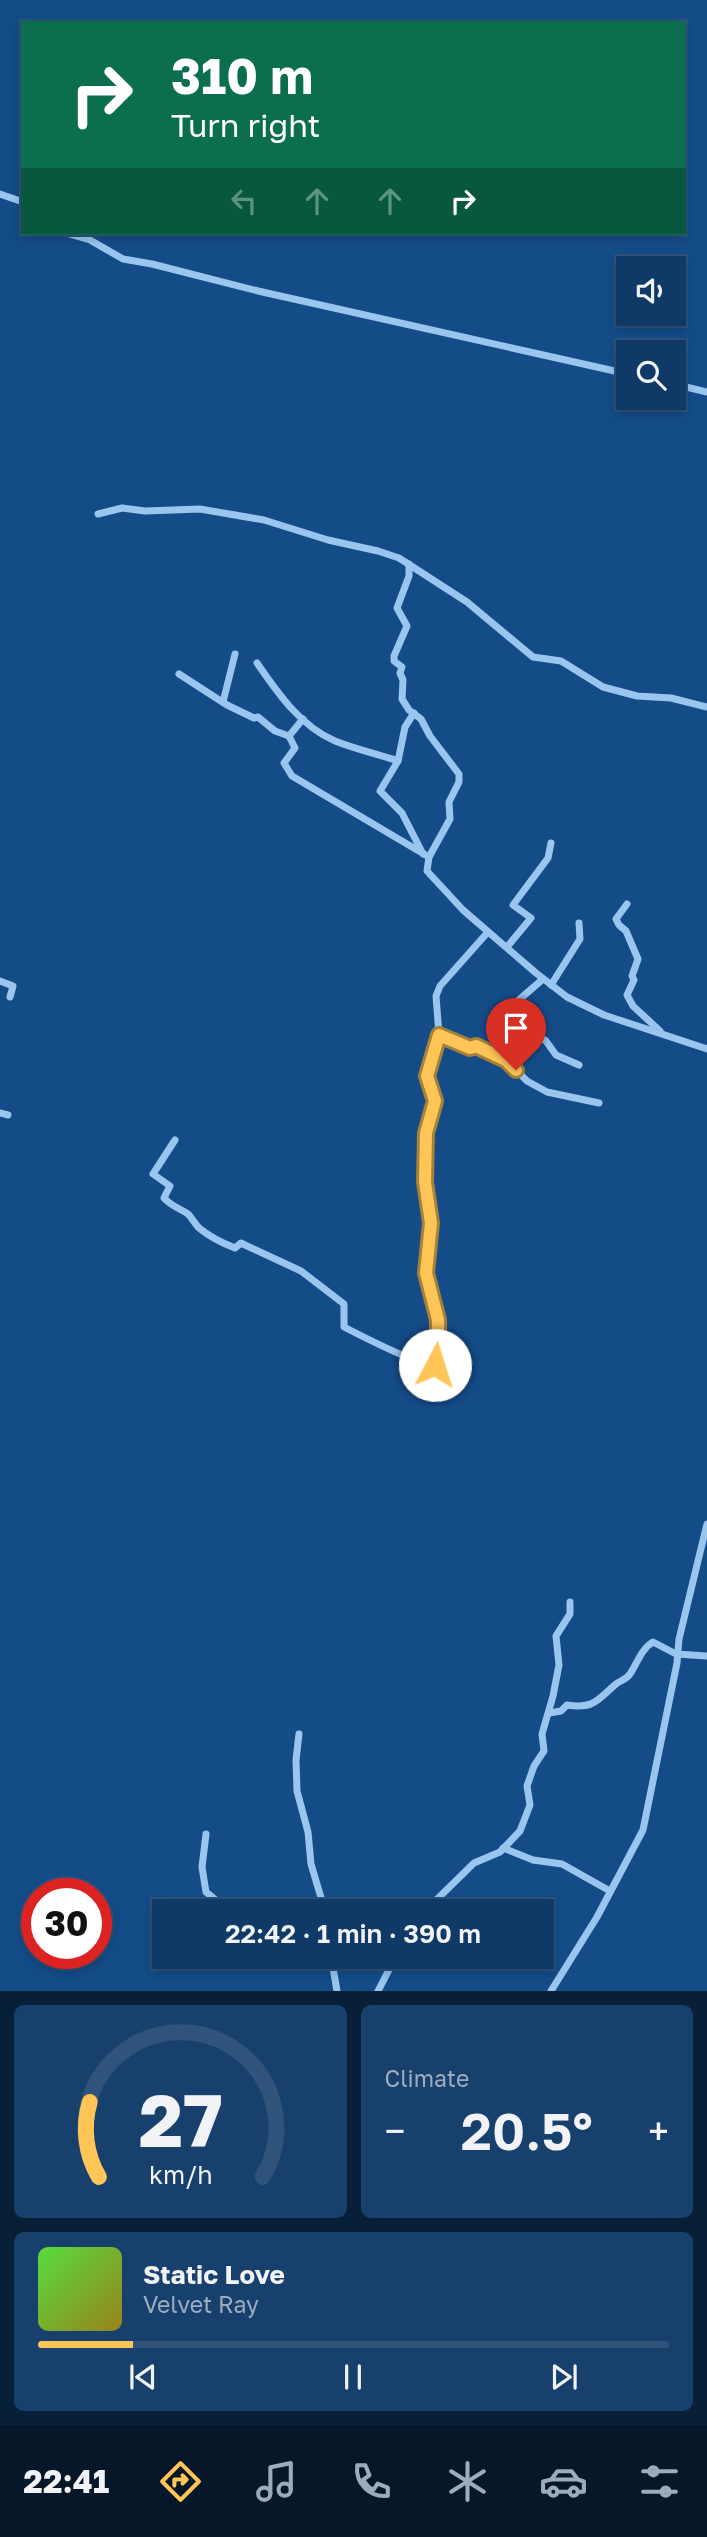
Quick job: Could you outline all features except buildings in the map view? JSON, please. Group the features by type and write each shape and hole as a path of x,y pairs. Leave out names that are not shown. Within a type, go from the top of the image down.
{"street":[{"path":"0,194 21,201"},
{"path":"68,235 90,240 123,259 616,371"},
{"path":"686,387 707,392"},
{"path":"98,514 122,508 145,511 200,509 264,520 328,540 379,551 409,564 467,602 533,657 561,662 603,687 637,696 671,698 707,707"},
{"path":"409,564 409,576 397,608 407,626 394,662 402,667 402,699 421,719 430,736 459,774 459,782 449,802 450,819 426,856 427,871 463,910 567,997 604,1015 707,1049"},
{"path":"223,702 235,654"},
{"path":"257,663 287,704 332,740 398,761"},
{"path":"179,674 223,702 254,718 258,717 275,731 289,736 295,748 284,763 292,776 426,856"},
{"path":"414,713 405,727 398,761 380,792 402,813 426,856"},
{"path":"289,736 303,719"},
{"path":"507,947 531,918 513,905 548,858 551,843"},
{"path":"627,904 616,919 626,931 638,959 632,975 634,980 626,995 633,1006 666,1036"},
{"path":"551,985 580,939 579,923"},
{"path":"175,1140 153,1174 170,1186 164,1198 166,1201 189,1215 209,1236 235,1248 241,1244 301,1271 344,1304 344,1326 388,1351 409,1356 432,1367 436,1360 438,1320 426,1273 431,1223 425,1182 426,1133 435,1101 427,1076 439,1035 436,996 440,986 488,932"},
{"path":"543,979 513,1005 508,1015 546,1041 556,1055 579,1065"},
{"path":"0,981 13,986 10,997"},
{"path":"439,1035 470,1048 476,1046 506,1060 527,1081 547,1092 599,1103"},
{"path":"551,1991 597,1917 643,1830 673,1686 676,1654 707,1524"},
{"path":"437,1899 474,1863 503,1849 520,1830 530,1805 527,1786 534,1766 544,1751 542,1734 559,1665 556,1636 570,1614 570,1602"},
{"path":"548,1713 561,1711 568,1706 582,1708 596,1702 628,1677 645,1648 653,1642 676,1654 707,1656"},
{"path":"299,1734 297,1791 308,1832 311,1864 322,1899"},
{"path":"206,1834 202,1867 206,1892 214,1899"},
{"path":"503,1849 533,1860 562,1864 610,1891"},
{"path":"333,1969 337,1991"},
{"path":"378,1991 389,1969"}],"route":[{"path":"435,1365 438,1320 426,1273 431,1223 425,1182 426,1133 435,1101 427,1076 439,1035 470,1048 476,1046 506,1060 516,1070"}]}
